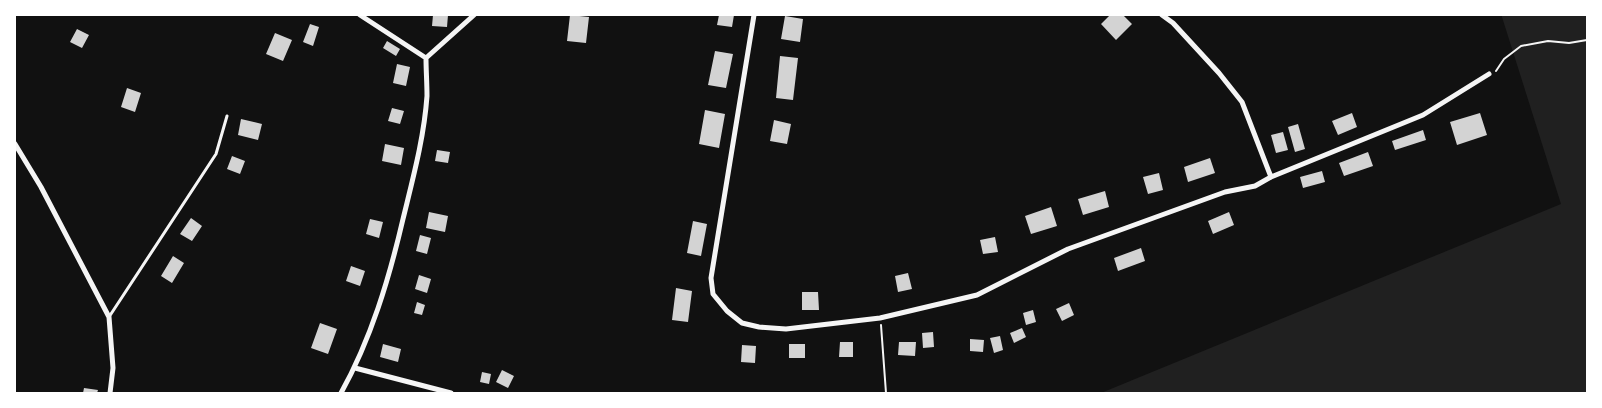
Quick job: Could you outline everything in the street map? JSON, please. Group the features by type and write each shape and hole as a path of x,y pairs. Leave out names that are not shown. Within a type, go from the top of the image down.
{"street":[{"path":"360,15 426,58"},
{"path":"341,393 355,368 376,314 395,254 420,151 427,95 426,58 474,15"},
{"path":"754,15 711,278 713,294 727,310 742,323 759,327 786,329 880,318 977,295 1068,249 1225,192 1255,186 1271,177 1424,115 1490,74"},
{"path":"1162,15 1173,23 1219,73 1242,102 1271,177"},
{"path":"15,144 41,187 109,317 113,368 110,393"},
{"path":"355,368 451,393"}],"lane":[{"path":"109,317 216,154 226,116"}],"path":[{"path":"1490,74 1496,71 1504,59 1521,46 1548,41 1569,43 1587,40"},
{"path":"880,318 886,393"}],"shaded area":[{"path":"1502,15 1587,15 1587,393 1101,393 1561,204"}],"building":[{"path":"433,15 448,15 447,27 432,26"},
{"path":"570,15 589,17 586,43 567,41"},
{"path":"719,15 734,15 732,27 717,25"},
{"path":"1110,15 1123,15 1132,24 1116,40 1101,24"},
{"path":"785,16 803,19 800,42 781,39"},
{"path":"310,24 319,27 313,46 303,42"},
{"path":"77,29 89,35 82,48 70,42"},
{"path":"275,33 292,40 283,61 266,54"},
{"path":"387,41 400,49 396,56 383,48"},
{"path":"715,51 733,54 726,88 708,85"},
{"path":"780,56 798,58 793,100 776,98"},
{"path":"397,64 410,67 406,86 393,83"},
{"path":"127,88 141,93 135,112 121,107"},
{"path":"392,108 404,111 400,124 388,121"},
{"path":"705,110 725,114 719,148 699,144"},
{"path":"1352,113 1357,127 1338,135 1332,121"},
{"path":"1480,113 1487,135 1457,145 1450,122"},
{"path":"241,119 262,124 258,140 238,135"},
{"path":"774,120 791,124 787,144 770,141"},
{"path":"1298,124 1305,149 1295,152 1288,127"},
{"path":"1423,130 1426,140 1395,150 1392,141"},
{"path":"1283,132 1288,150 1276,153 1271,135"},
{"path":"385,144 404,148 401,165 382,161"},
{"path":"437,150 450,152 448,163 435,161"},
{"path":"1368,152 1373,166 1344,176 1339,163"},
{"path":"232,156 245,161 240,174 227,169"},
{"path":"1210,158 1215,173 1188,182 1184,167"},
{"path":"1322,171 1325,182 1303,188 1300,177"},
{"path":"1159,173 1163,190 1148,194 1143,177"},
{"path":"1105,191 1109,207 1083,215 1078,199"},
{"path":"1051,207 1057,226 1031,234 1025,216"},
{"path":"429,212 448,216 445,232 426,228"},
{"path":"1229,212 1234,225 1213,234 1208,221"},
{"path":"191,218 202,226 192,241 180,234"},
{"path":"370,219 383,222 379,238 366,234"},
{"path":"693,221 707,224 701,256 687,253"},
{"path":"420,235 431,238 427,254 416,251"},
{"path":"995,237 998,252 983,254 980,240"},
{"path":"1141,248 1145,261 1118,271 1114,258"},
{"path":"173,256 184,263 172,283 161,276"},
{"path":"351,266 365,271 360,286 346,281"},
{"path":"908,273 912,289 898,292 895,276"},
{"path":"419,275 431,279 427,293 415,289"},
{"path":"676,288 692,291 688,322 672,320"},
{"path":"802,292 818,292 819,310 802,310"},
{"path":"417,302 425,305 422,315 414,313"},
{"path":"1069,303 1074,315 1062,321 1056,309"},
{"path":"1033,310 1036,322 1026,325 1023,313"},
{"path":"320,323 337,329 328,354 311,348"},
{"path":"1022,328 1026,337 1014,343 1010,333"},
{"path":"933,332 934,347 923,348 922,333"},
{"path":"1000,336 1003,350 994,353 990,338"},
{"path":"970,339 984,340 983,352 970,351"},
{"path":"840,342 853,342 853,357 839,357"},
{"path":"899,342 916,342 915,356 898,355"},
{"path":"383,344 401,349 398,362 380,357"},
{"path":"789,344 805,344 805,358 789,358"},
{"path":"742,345 756,346 755,363 741,362"},
{"path":"502,370 514,376 508,388 496,382"},
{"path":"482,372 491,374 489,384 480,382"},
{"path":"84,388 98,390 97,393 83,393"}]}
